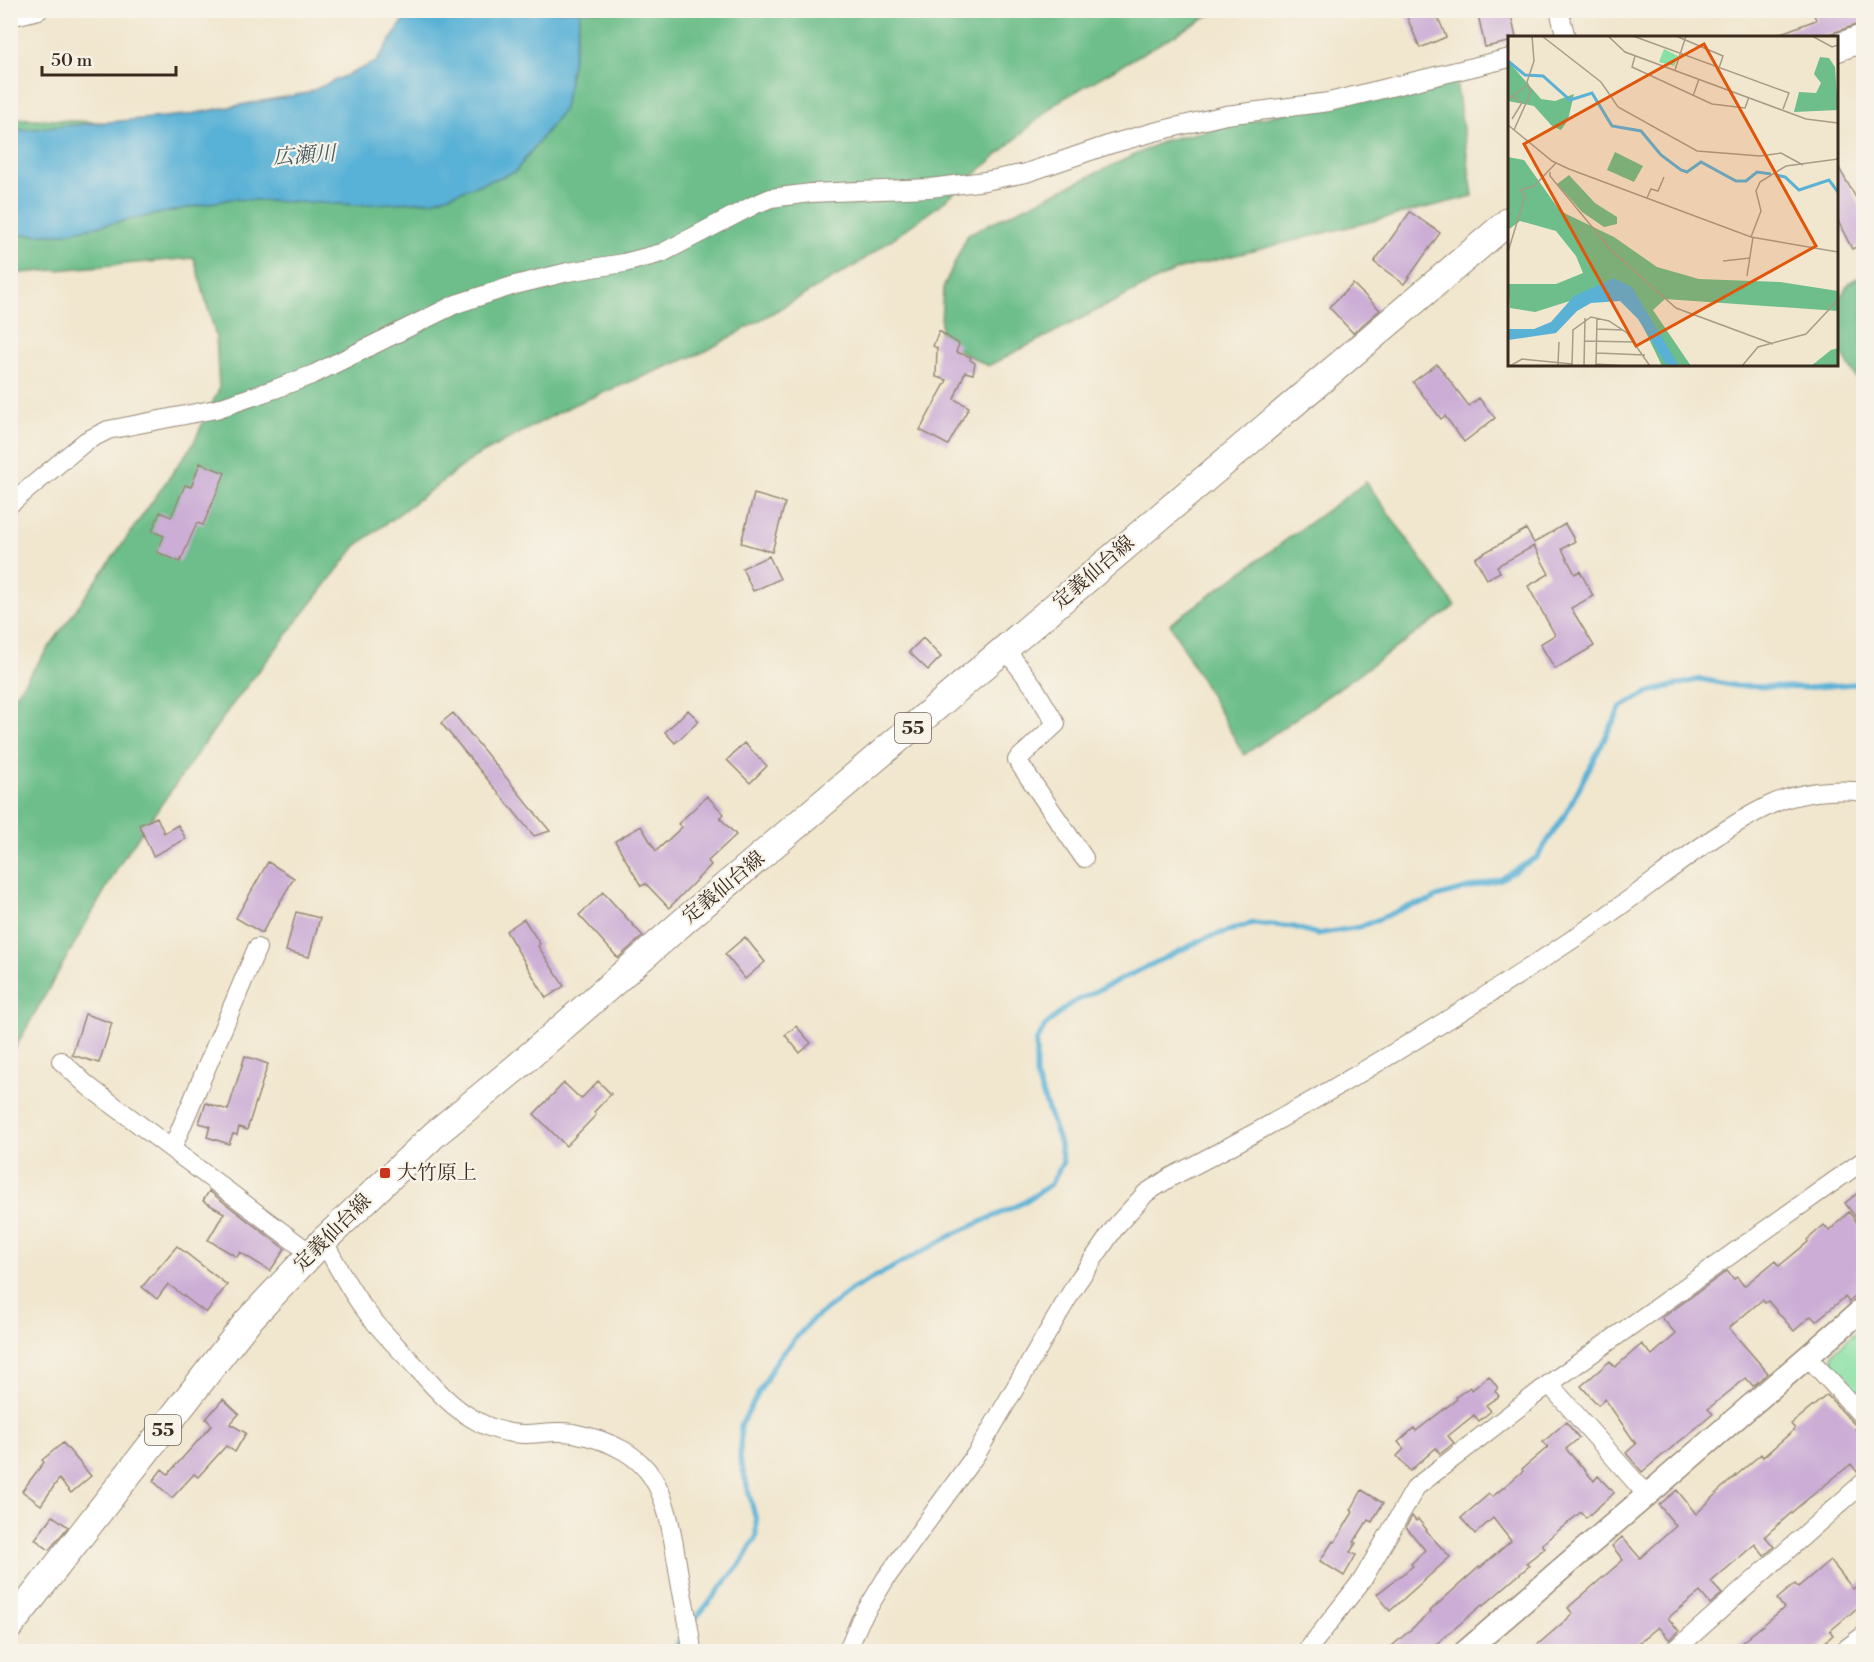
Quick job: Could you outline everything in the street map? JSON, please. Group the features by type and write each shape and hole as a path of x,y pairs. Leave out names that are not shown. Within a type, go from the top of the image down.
{"main road":[{"path":"1838,47 1863,38"},
{"name":"定義仙台線","path":"10,1626 247,1322 317,1247 435,1134 517,1067 684,921 1006,650 1127,544 1508,221"}],"street":[{"path":"1559,10 1566,36"},
{"path":"10,17 34,11"},
{"path":"10,504 86,441 108,430 216,409 275,389 315,374 456,304 515,285 662,253 771,198 811,193 930,188 985,181 1026,173 1111,144 1226,115 1329,102 1508,58"},
{"path":"1006,650 1034,687 1056,724 1017,760 1084,858"},
{"path":"846,1652 860,1622 886,1578 977,1453 1076,1284 1116,1226 1146,1193 1170,1177 1341,1085 1471,1007 1610,915 1735,824 1784,799 1816,792 1863,792"},
{"path":"172,1149 257,948"},
{"path":"61,1061 88,1086 172,1149 317,1247 365,1311 442,1395 462,1412 496,1429 522,1434 554,1431 591,1438 640,1462 656,1480 664,1499 692,1647"},
{"path":"1306,1652 1363,1579 1416,1487 1549,1384 1863,1160"},
{"path":"1465,1652 1863,1308"},
{"path":"1808,1357 1863,1418"},
{"path":"1549,1384 1647,1496"},
{"path":"1673,1652 1863,1482"},
{"path":"1842,1652 1863,1635"}],"green space":[{"path":"430,11 1217,11 1059,101 941,204 856,265 706,351 573,405 475,457 356,546 229,709 124,857 11,1055 11,701 193,444 219,389 216,337 194,258 11,274 11,118 204,127 364,95"},
{"path":"1455,74 1473,196 1176,270 988,366 940,340 943,288 968,234 1166,140"},
{"path":"1863,275 1863,390 1838,346 1838,300 1850,282"},
{"path":"1366,482 1455,606 1244,755 1170,624"},
{"path":"1863,1326 1863,1403 1831,1366 1833,1353"}],"water":[{"name":"広瀬川","path":"410,11 581,11 564,109 515,172 433,201 358,205 231,199 60,234 11,235 11,131 185,115 307,93 376,62"}],"building":[{"path":"1404,10 1435,10 1446,37 1420,48"},
{"path":"1477,10 1510,10 1516,36 1508,36 1508,42 1485,47"},
{"path":"1812,10 1858,10 1862,23 1823,36 1773,36 1816,20"},
{"path":"1838,166 1863,210 1863,244 1852,249 1838,221"},
{"path":"1410,212 1440,233 1404,284 1374,262"},
{"path":"1353,284 1380,310 1353,333 1329,307"},
{"path":"939,331 959,344 956,352 971,357 970,360 975,363 973,374 965,372 954,399 969,407 948,445 920,430 947,380 936,377 937,348 933,346"},
{"path":"1437,364 1469,406 1479,398 1495,418 1464,442 1445,416 1441,419 1413,382"},
{"path":"200,463 225,473 203,525 197,523 180,562 157,552 164,536 152,531 160,512 171,517 185,485 191,487"},
{"path":"754,494 785,503 772,552 741,543"},
{"path":"1565,524 1575,541 1562,549 1575,574 1580,571 1593,596 1571,608 1594,646 1555,669 1540,644 1555,635 1528,586 1549,574 1534,546 1497,566 1500,572 1487,579 1475,558 1526,529 1534,543"},
{"path":"769,556 780,579 753,591 742,568"},
{"path":"923,638 941,657 928,670 909,652"},
{"path":"688,710 699,721 675,743 665,732"},
{"path":"453,713 550,831 534,836 441,723"},
{"path":"744,743 767,766 750,783 727,760"},
{"path":"707,796 724,814 720,818 736,835 708,861 711,865 669,908 646,884 641,886 615,841 641,826 656,851 682,827 678,824"},
{"path":"157,817 164,833 178,825 186,839 153,856 139,825"},
{"path":"268,862 294,878 262,933 236,918"},
{"path":"603,892 643,936 618,958 579,915"},
{"path":"296,912 320,918 309,957 286,951"},
{"path":"524,919 540,944 538,946 564,986 546,998 506,931"},
{"path":"745,937 765,962 745,979 725,954"},
{"path":"85,1014 112,1023 99,1063 72,1055"},
{"path":"796,1026 811,1043 800,1053 785,1035"},
{"path":"245,1056 268,1064 247,1130 239,1127 237,1135 233,1134 229,1144 207,1137 210,1126 199,1123 206,1103 228,1110"},
{"path":"598,1081 611,1094 594,1112 596,1115 566,1146 534,1114 564,1083 581,1099"},
{"path":"1863,1189 1863,1227 1845,1203"},
{"path":"209,1191 285,1249 270,1271 240,1252 237,1257 208,1240 224,1213 203,1201"},
{"path":"1849,1212 1863,1231 1863,1290 1849,1302 1845,1297 1816,1321 1811,1316 1794,1331 1768,1301 1765,1303 1762,1300 1729,1328 1768,1373 1753,1386 1746,1378 1708,1409 1713,1414 1642,1472 1626,1453 1636,1444 1605,1399 1598,1405 1581,1386 1610,1361 1615,1367 1642,1344 1652,1355 1676,1334 1662,1318 1727,1271 1734,1279 1737,1277 1744,1286 1775,1261 1779,1266 1824,1225 1829,1231"},
{"path":"177,1246 227,1285 206,1313 168,1284 157,1299 142,1287"},
{"path":"1489,1376 1498,1388 1495,1391 1499,1396 1486,1405 1491,1411 1479,1421 1474,1415 1448,1436 1454,1443 1440,1454 1436,1448 1410,1471 1397,1456 1404,1449 1398,1442 1414,1428 1416,1431 1457,1399 1456,1397 1470,1387 1472,1390"},
{"path":"1827,1395 1857,1427 1855,1429 1863,1439 1863,1471 1858,1473 1851,1464 1765,1536 1774,1547 1764,1556 1755,1544 1711,1582 1722,1594 1710,1604 1700,1592 1668,1618 1679,1631 1670,1640 1658,1627 1628,1652 1529,1652 1573,1614 1568,1608 1571,1605 1623,1560 1612,1546 1622,1537 1640,1558 1676,1526 1659,1505 1677,1490 1696,1514 1716,1493 1761,1454 1763,1457 1795,1429 1791,1424"},
{"path":"223,1399 239,1414 230,1424 246,1433 235,1452 226,1446 198,1477 194,1474 172,1498 153,1481 162,1469 168,1474 212,1425 206,1419"},
{"path":"1566,1422 1579,1438 1566,1449 1594,1481 1598,1476 1614,1493 1586,1518 1581,1512 1542,1544 1545,1548 1526,1563 1529,1566 1427,1652 1385,1652 1511,1541 1493,1518 1475,1534 1461,1518 1489,1494 1492,1497 1523,1471 1522,1469 1548,1447 1543,1442"},
{"path":"63,1443 91,1476 71,1493 59,1479 41,1505 22,1491 44,1462 42,1460"},
{"path":"1362,1490 1383,1503 1372,1522 1368,1520 1354,1542 1356,1543 1350,1552 1356,1555 1344,1576 1320,1561 1333,1541 1335,1542 1353,1512 1351,1510"},
{"path":"53,1516 68,1527 49,1550 35,1539"},
{"path":"1412,1516 1416,1521 1418,1519 1450,1557 1390,1611 1377,1594 1413,1566 1411,1564 1425,1550 1406,1527"},
{"path":"1830,1560 1853,1589 1863,1580 1863,1603 1830,1631 1833,1635 1814,1652 1730,1652 1784,1608 1777,1599 1795,1584 1798,1587"}],"waterway":[{"path":"692,1623 742,1562 756,1537 756,1520 740,1459 741,1425 778,1358 811,1321 853,1289 952,1235 1023,1203 1051,1184 1063,1162 1059,1141 1036,1076 1036,1042 1045,1026 1070,1004 1206,938 1253,923 1294,927 1317,934 1360,927 1436,897 1501,879 1537,857 1565,815 1621,707 1649,692 1700,679 1736,686 1806,688 1864,683"},
{"path":"672,1652 685,1633"}],"place":[{"name":"大竹原上","path":"385,1173"}]}
